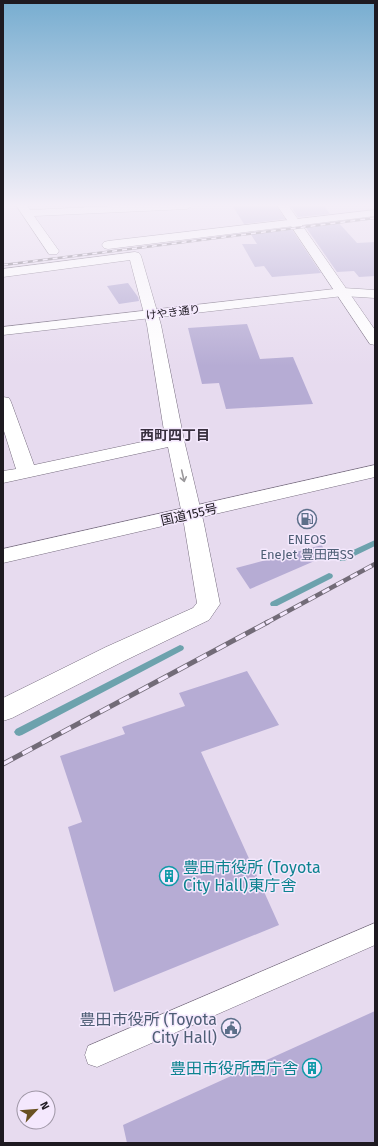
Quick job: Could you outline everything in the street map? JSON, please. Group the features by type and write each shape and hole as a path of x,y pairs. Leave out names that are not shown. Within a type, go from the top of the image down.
{"main road":[{"path":"3,273 116,258"},
{"path":"3,710 115,654 202,614 209,604 192,513 174,440 154,325 136,258"},
{"path":"319,258 343,292 375,342"},
{"name":"けやき通り","path":"3,331 343,292 375,285"},
{"name":"けやき通り","path":"343,292 375,294"},
{"path":"3,402 27,472"},
{"path":"3,477 174,440"},
{"name":"国道155号","path":"3,556 375,471"}],"lane":[{"path":"97,1055 375,934"}],"building":[{"path":"250,258 311,258 321,273 272,277 264,266 255,267"},
{"path":"328,258 375,258 375,276 359,277 354,271 337,272"},
{"path":"128,283 138,297 139,301 119,304 107,286"},
{"path":"247,324 260,359 293,357 313,404 226,409 219,383 202,384 188,328"},
{"path":"322,545 326,556 250,589 236,568"},
{"name":"豊田市役所 (Toyota City Hall)東庁舎","path":"247,671 279,725 201,752 279,925 114,992 68,827 82,822 60,756 125,734 122,727 185,706 179,693"},
{"name":"豊田市役所西庁舎","path":"375,1011 375,1143 127,1143 123,1125"}],"waterway":[{"path":"341,559 375,543"},
{"path":"274,604 329,576"},
{"path":"19,732 180,648"}],"railway":[{"path":"3,265 55,258"},
{"path":"266,623 375,564"},
{"path":"3,764 268,622"}],"place":[{"name":"ENEOS EneJet 豊田西SS","path":"307,519"},
{"name":"豊田市役所 (Toyota City Hall)東庁舎","path":"169,876"},
{"name":"豊田市役所 (Toyota City Hall)","path":"231,1028"},
{"name":"豊田市役所西庁舎","path":"312,1068"}],"district":[{"name":"西町四丁目","path":"175,435"}]}
